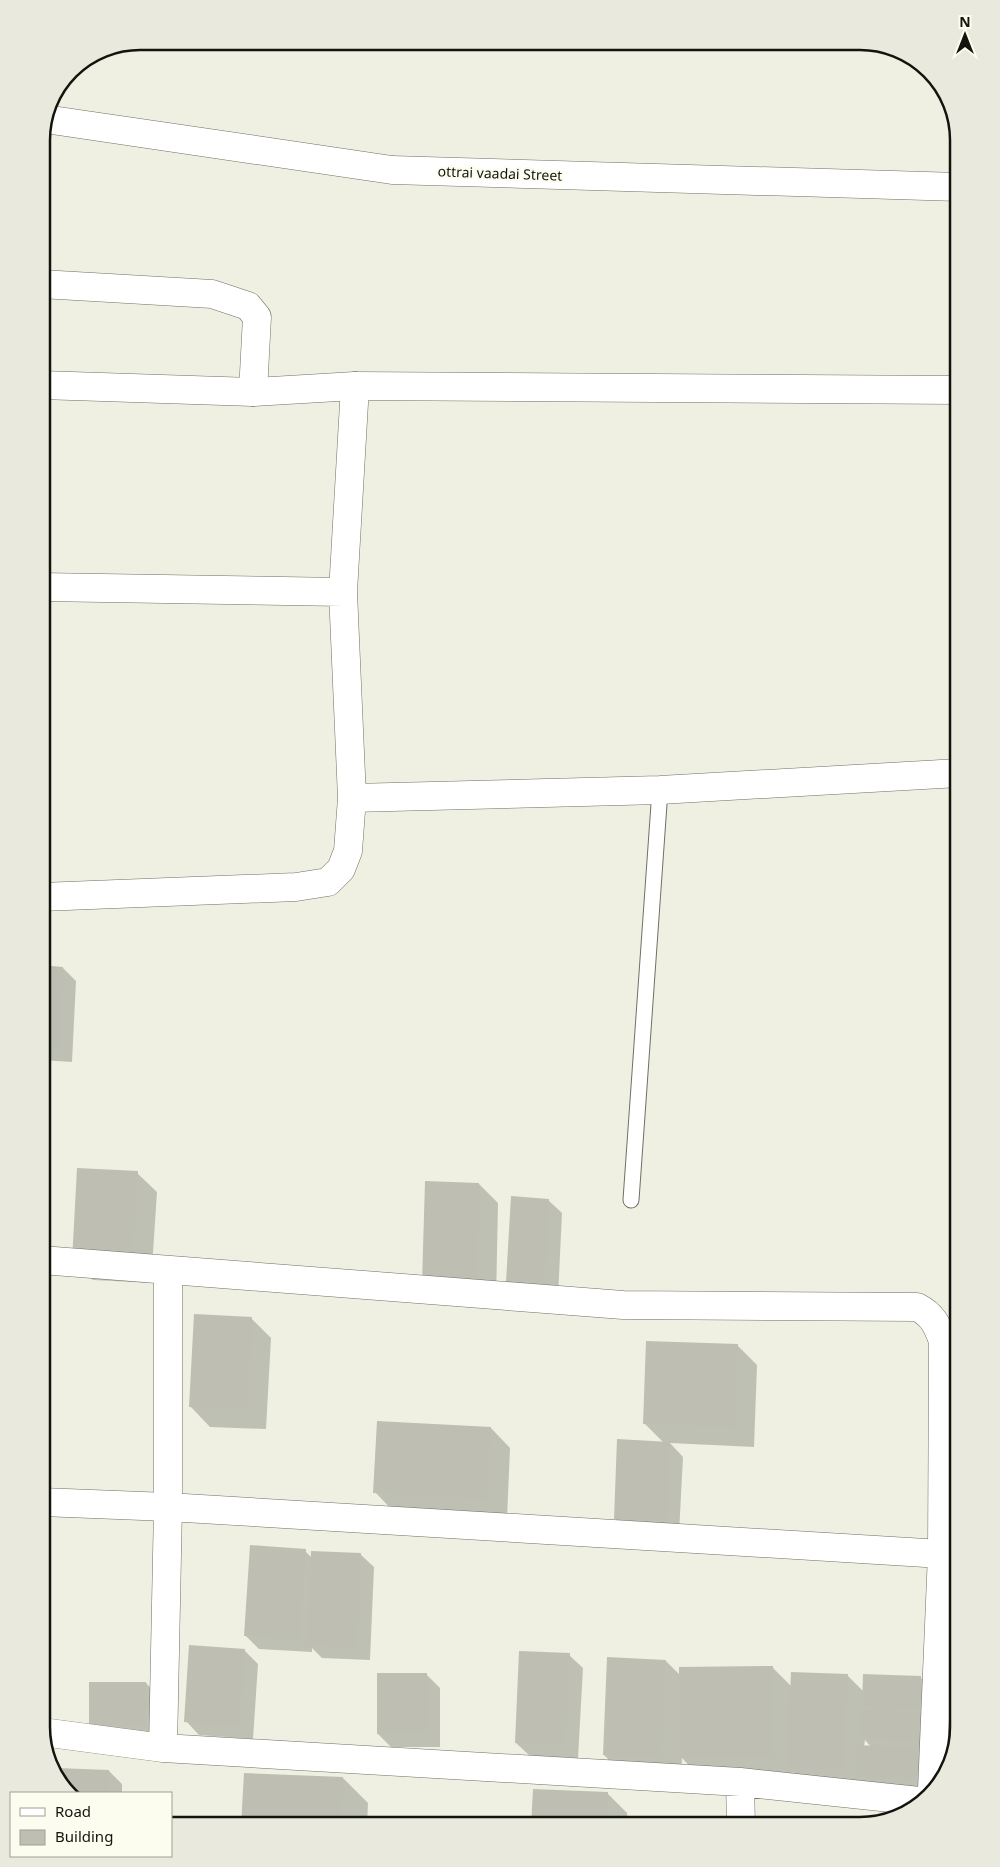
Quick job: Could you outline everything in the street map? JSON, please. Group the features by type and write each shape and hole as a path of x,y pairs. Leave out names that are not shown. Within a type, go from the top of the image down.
{"street":[{"name":"ottrai vaadai Street","path":"52,120 392,170 950,187"},
{"path":"50,285 212,294 248,306 257,317 253,392"},
{"path":"50,385 253,392 355,386 950,390"},
{"path":"50,897 296,887 328,882 340,868 348,851 352,798 343,592 355,386"},
{"path":"50,587 343,592"},
{"path":"352,798 660,790 950,774"},
{"path":"50,1261 623,1305 917,1307 928,1313 936,1323 943,1341 942,1554 932,1780"},
{"path":"163,1748 168,1506 168,1270"},
{"path":"50,1502 168,1506 942,1554"},
{"path":"50,1733 163,1748 740,1782 912,1800"},
{"path":"740,1782 741,1817"}],"lane":[{"path":"631,1200 660,790"}],"building":[{"path":"50,966 63,967 59,1049 50,1048"},
{"path":"77,1168 138,1171 132,1264 72,1261"},
{"path":"425,1181 479,1183 477,1284 422,1283"},
{"path":"511,1196 549,1199 545,1284 506,1282"},
{"path":"194,1314 252,1317 247,1410 189,1407"},
{"path":"646,1341 738,1344 735,1427 643,1424"},
{"path":"377,1421 491,1427 487,1499 373,1493"},
{"path":"617,1439 670,1442 666,1521 614,1519"},
{"path":"250,1545 306,1549 299,1640 244,1636"},
{"path":"311,1551 361,1553 357,1647 308,1645"},
{"path":"189,1645 245,1649 240,1726 184,1722"},
{"path":"519,1651 570,1653 565,1745 515,1743"},
{"path":"607,1657 666,1660 661,1758 603,1755"},
{"path":"773,1666 774,1757 679,1758 679,1667"},
{"path":"791,1672 848,1674 843,1770 787,1768"},
{"path":"377,1673 427,1673 427,1734 377,1734"},
{"path":"863,1674 921,1676 920,1709 862,1706"},
{"path":"89,1682 146,1682 146,1726 89,1726"},
{"path":"945,1685 950,1685 950,1727 948,1745 943,1763"},
{"path":"861,1710 922,1712 921,1740 860,1737"},
{"path":"857,1745 920,1748 919,1779 856,1777"},
{"path":"60,1768 109,1770 108,1792 77,1792"},
{"path":"244,1773 343,1777 341,1817 242,1817"},
{"path":"533,1789 608,1792 607,1817 531,1817"}]}
